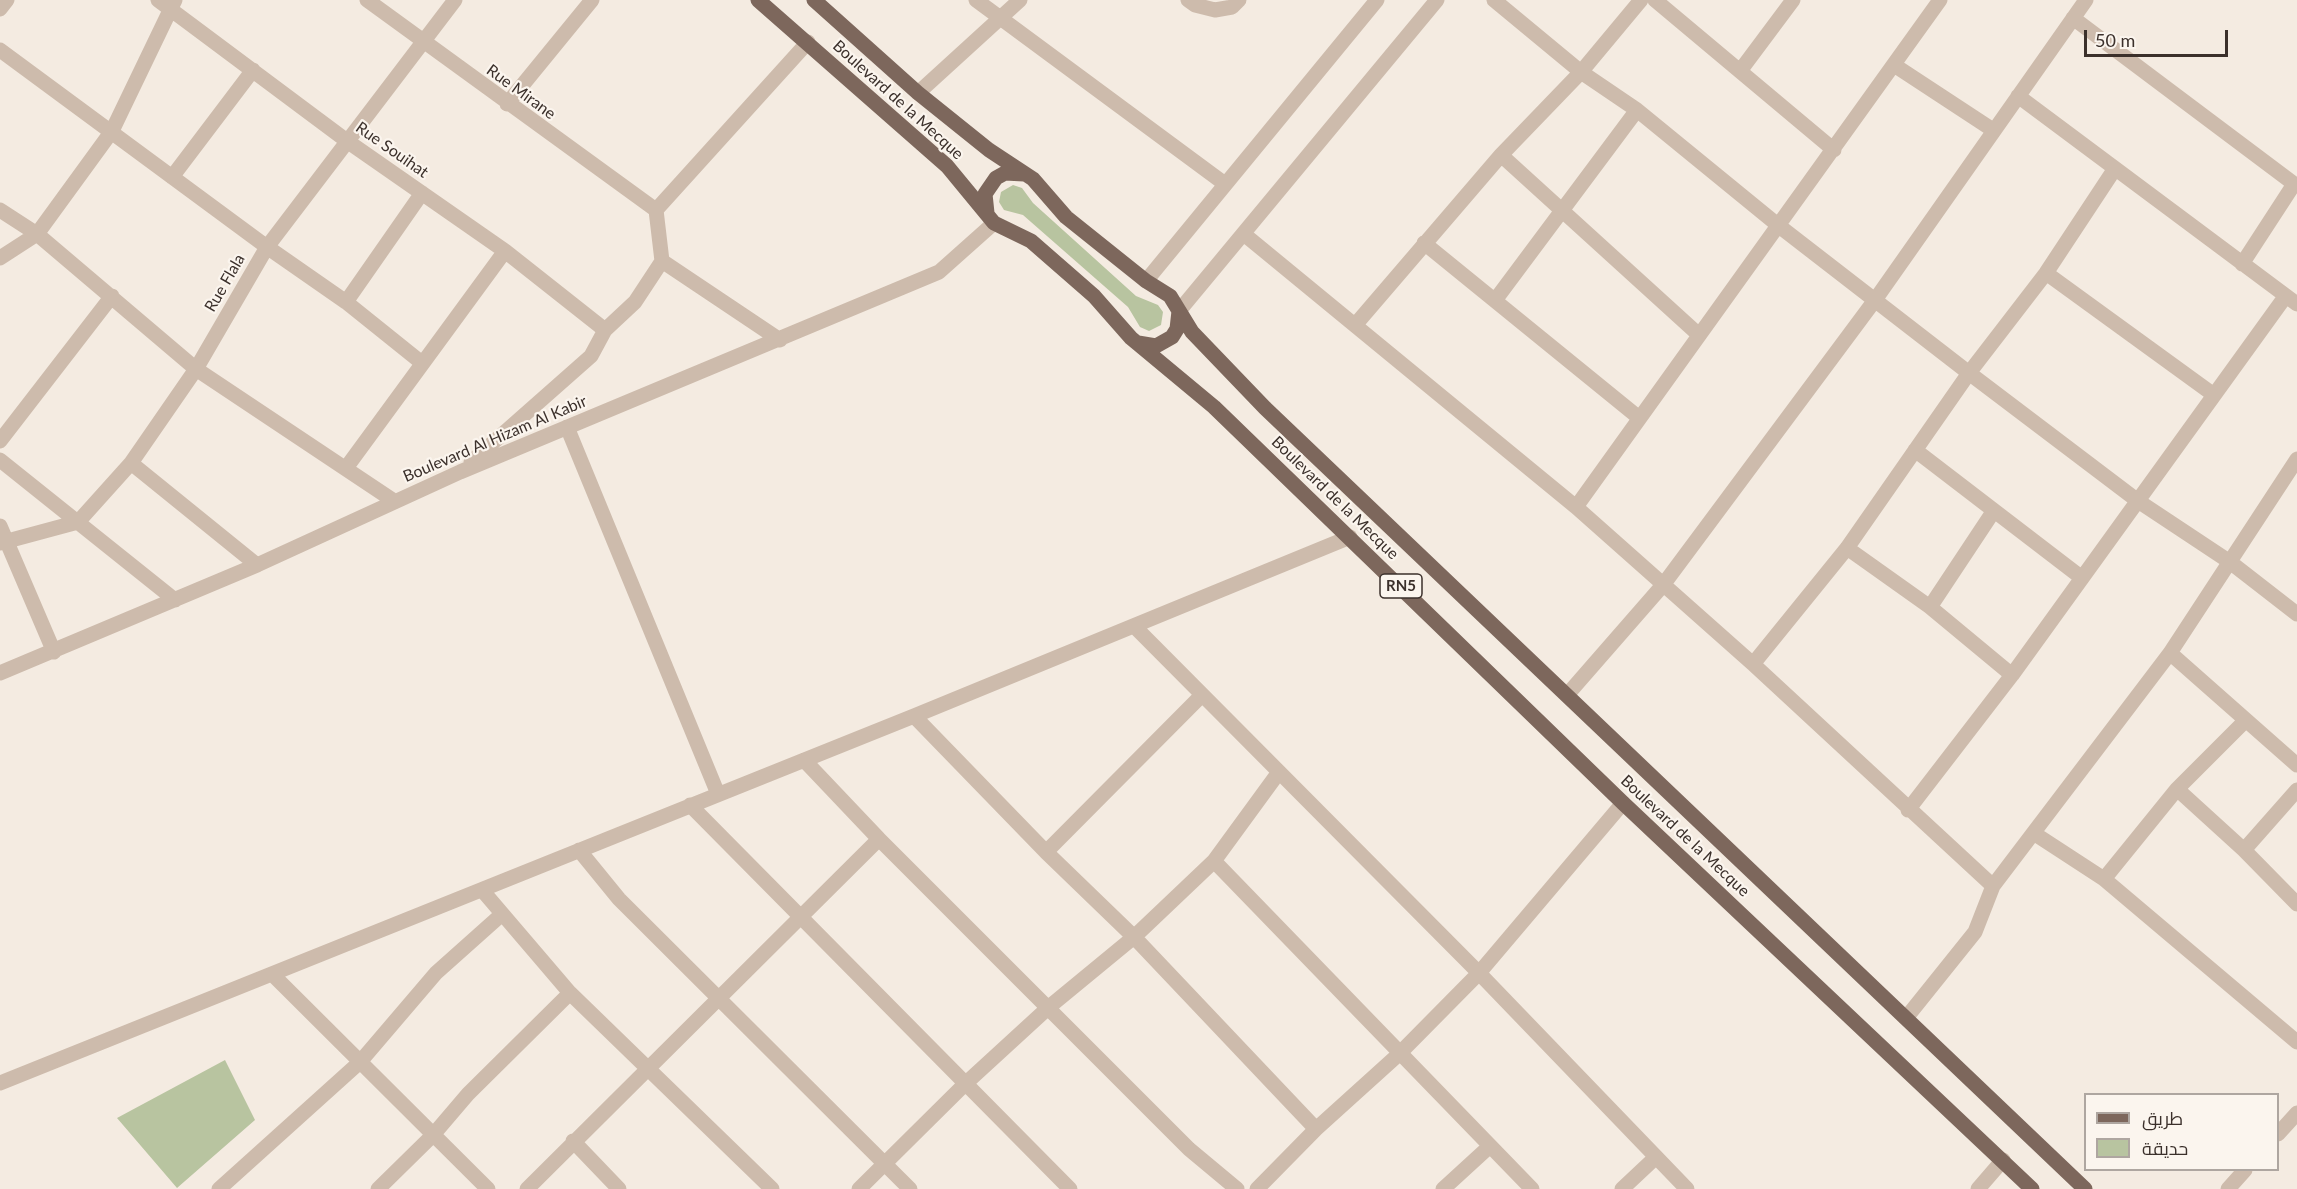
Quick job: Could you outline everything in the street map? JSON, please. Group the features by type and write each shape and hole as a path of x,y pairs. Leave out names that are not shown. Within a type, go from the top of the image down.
{"main road":[{"name":"Boulevard de la Mecque","path":"758,0 947,166 991,218 1031,241 1094,296 1131,338 1214,407 1623,803 2032,1189"},
{"name":"Boulevard de la Mecque","path":"814,0 918,93 1033,179 1066,217 1146,281 1170,296 1192,332 1265,408 2085,1189"},
{"path":"991,218 985,194 996,178 1005,173 1024,174"},
{"path":"1131,338 1147,346 1165,342 1177,329 1179,311"}],"street":[{"path":"0,9 7,0"},
{"name":"Rue Mirane","path":"368,0 423,43 656,210"},
{"name":"Rue Flala","path":"78,522 131,463 196,369 267,247 455,0"},
{"path":"976,0 1225,184"},
{"path":"918,93 1001,20 1020,0"},
{"path":"1188,0 1195,5 1215,10 1232,7 1239,0"},
{"path":"1179,311 1194,290 1245,234 1437,0"},
{"path":"1494,0 1581,72 1637,110 1779,226 1969,373 2138,501 2230,562 2297,614"},
{"path":"1356,324 1501,155 1581,72 1641,0"},
{"path":"1655,0 1833,150"},
{"path":"1740,71 1793,0"},
{"path":"1576,507 1638,417 1779,226 1940,0"},
{"path":"1567,695 1663,585 1875,300 2086,0"},
{"path":"507,104 589,1"},
{"path":"1146,281 1370,2"},
{"path":"0,258 37,234 112,131 168,3"},
{"name":"Rue Souihat","path":"168,3 347,141 506,251 604,330"},
{"path":"2073,18 2296,185 2242,264"},
{"path":"460,472 591,356 604,330 635,302 662,261 656,210 808,42"},
{"path":"0,50 267,247 346,302 422,363"},
{"path":"1894,65 1993,130"},
{"path":"172,177 253,70"},
{"path":"1908,810 2012,675 2214,395 2291,301 2018,96"},
{"path":"1496,299 1637,110"},
{"path":"1501,155 1699,335"},
{"path":"1753,664 1847,548 1969,373 2046,273 2114,170"},
{"path":"346,302 422,193"},
{"path":"0,210 37,234 196,369 394,501"},
{"name":"Boulevard Al Hizam Al Kabir","path":"0,673 256,565 460,472 939,272 991,218"},
{"path":"1245,234 1576,507 1753,664 1908,810 1993,886"},
{"path":"1424,243 1496,299 1638,417"},
{"path":"346,468 506,251"},
{"path":"662,261 780,340"},
{"path":"2046,273 2214,395"},
{"path":"0,441 112,296"},
{"path":"567,427 718,794"},
{"path":"1916,450 1992,512 2082,578"},
{"path":"1906,1018 1975,932 1993,886 2035,834 2169,653 2297,459"},
{"path":"0,460 175,600"},
{"path":"131,463 256,565"},
{"path":"1930,607 1992,512"},
{"path":"54,652 2,537 78,522"},
{"path":"0,1083 914,716 1350,537"},
{"path":"1847,548 1930,607 2012,675"},
{"path":"1134,626 1479,973 1687,1189"},
{"path":"2169,653 2297,765"},
{"path":"1046,852 1202,695"},
{"path":"914,716 1046,852 1134,938 1316,1129"},
{"path":"2104,879 2177,789 2246,720"},
{"path":"804,760 1190,1149 1237,1189"},
{"path":"859,1189 965,1084 1049,1007 1134,938 1214,861 1279,772"},
{"path":"2177,789 2244,850 2297,904"},
{"path":"2244,850 2297,790"},
{"path":"1257,1189 1316,1129 1399,1054 1479,973 1623,803"},
{"path":"690,805 1070,1189"},
{"path":"2035,834 2104,879 2297,1042"},
{"path":"526,1189 879,838"},
{"path":"579,850 619,898 910,1189"},
{"path":"1214,861 1532,1189"},
{"path":"482,890 570,993 772,1189"},
{"path":"219,1189 360,1062 435,974 501,915"},
{"path":"273,975 488,1189"},
{"path":"378,1189 433,1135 468,1094 570,993"},
{"path":"2279,1132 2297,1113"},
{"path":"573,1141 619,1189"},
{"path":"1443,1189 1490,1146"},
{"path":"1622,1189 1655,1158"},
{"path":"1978,1189 2003,1160"},
{"path":"2228,1189 2244,1171"}],"green space":[{"path":"1013,185 1022,188 1033,203 1136,296 1158,305 1163,312 1161,325 1149,331 1140,327 1128,307 1023,215 1004,210 999,202 1001,192"},
{"path":"225,1060 255,1120 177,1188 117,1118"}]}
